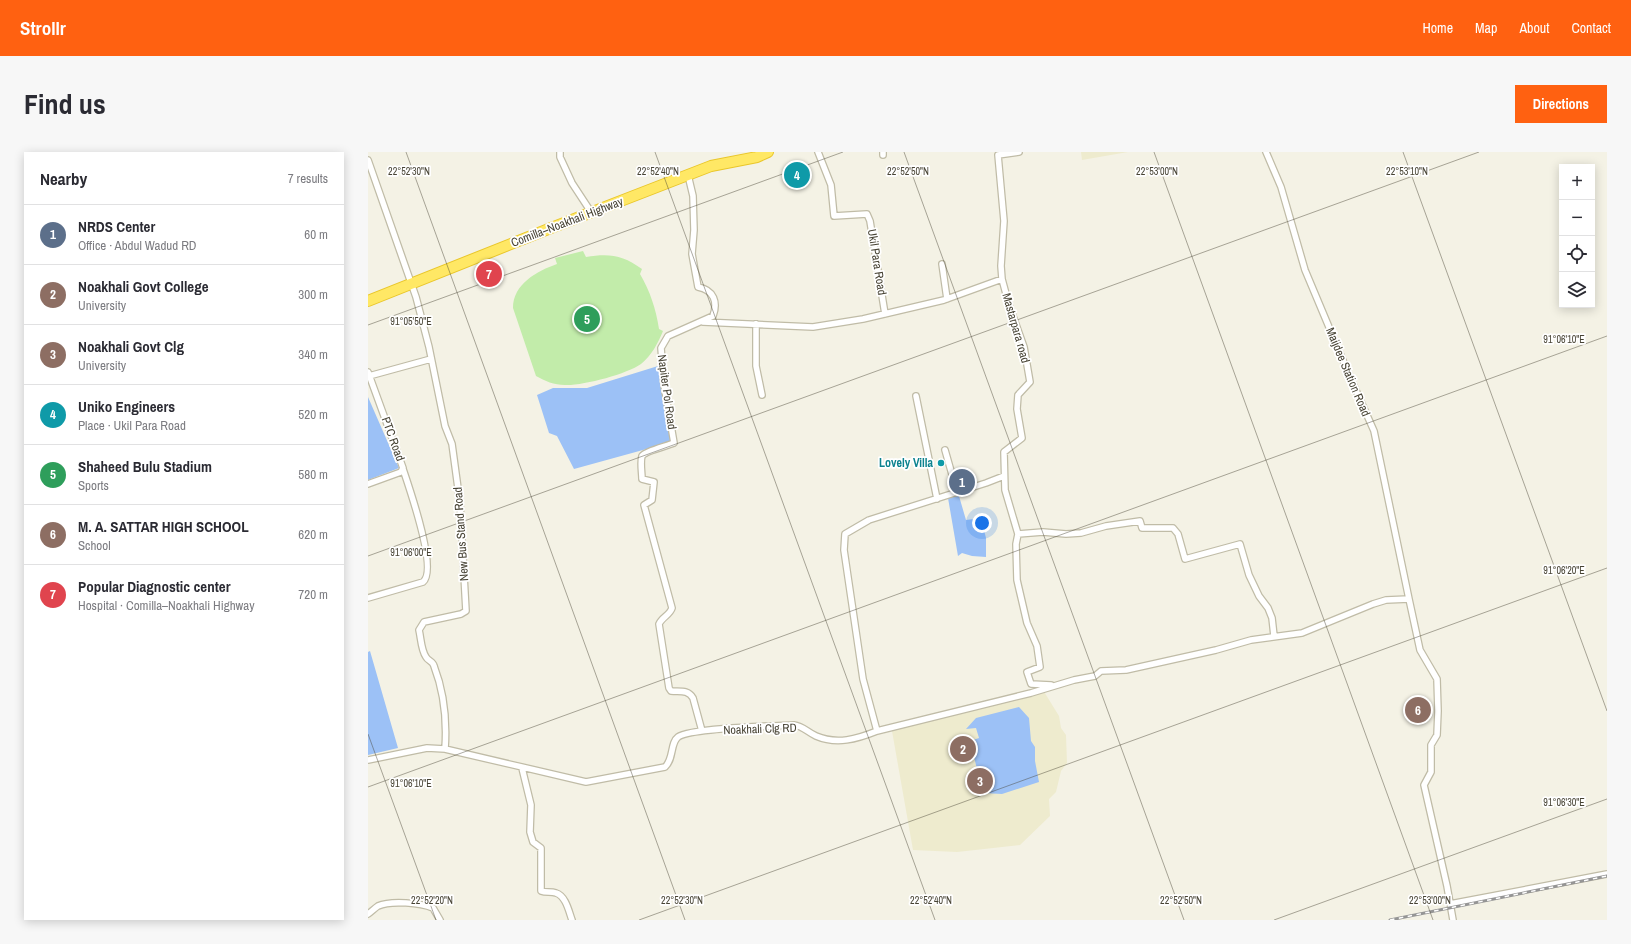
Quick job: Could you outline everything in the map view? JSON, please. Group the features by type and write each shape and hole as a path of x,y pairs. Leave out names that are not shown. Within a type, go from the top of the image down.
{"highway":[{"name":"Comilla–Noakhali Highway","path":"368,302 591,212 711,166 757,157 768,152"}],"street":[{"path":"560,152 560,157 567,168 572,183 591,212"},
{"name":"Ukil Para Road","path":"818,152 831,185 834,216 867,214 870,221 885,314"},
{"name":"Mastarpara road","path":"1019,152 998,155 1004,226 1001,266 1002,279 1009,305 1024,347 1030,382 1018,395 1017,409 1022,438 1004,452 1004,476 1005,490 1018,534 1016,544 1017,580 1027,623 1037,646 1040,667 1026,672 1031,684 1055,685"},
{"name":"Maijdee Station Road","path":"1266,152 1281,187 1305,270 1374,431 1420,650 1437,679 1437,735 1433,739 1431,745 1431,772 1424,785 1453,920"},
{"name":"New Bus Stand Road","path":"368,160 412,284 431,359 445,426 452,444 455,459 460,503 467,607 466,611 461,614 424,622 419,630 424,653 426,658 434,663 442,692 445,719 445,749"},
{"name":"Napiter Pol Road","path":"688,175 693,202 694,230 692,254 698,287 706,288 712,292 716,309 713,316 668,336 661,348 664,384 674,442 658,449 646,452 641,459 642,479 654,482 652,500 644,505 672,608 670,613 661,620 659,624 669,688 671,691 687,692 691,694 702,731"},
{"path":"942,264 948,299"},
{"path":"701,321 813,327 885,314 948,299 1002,279"},
{"path":"756,324 756,366 762,395"},
{"path":"369,374 431,359"},
{"name":"PTC Road","path":"368,484 401,472 403,469 369,374"},
{"path":"916,396 937,499"},
{"path":"945,450 957,492"},
{"path":"368,598 423,582 426,580 428,575 426,552 414,502 403,469"},
{"path":"877,731 863,679 844,550 843,539 845,534 869,520 1004,476"},
{"path":"1018,534 1043,532 1066,534 1081,533 1106,526 1140,521 1142,528 1173,528 1178,534 1185,559 1240,544 1249,575 1259,596 1268,608 1274,636"},
{"path":"1055,685 1095,676 1101,671 1126,670 1216,650 1251,640 1311,630 1359,609 1386,600 1409,598"},
{"name":"Noakhali Clg RD","path":"368,760 427,748 445,749 586,782 666,767 670,763 676,739 680,736 702,731 794,725 801,726 815,735 835,741 848,740 877,731 1031,693 1055,685"},
{"path":"522,768 531,805 530,832 533,842 541,848 541,891 556,893 563,897 572,920"},
{"path":"1450,904 1607,874"},
{"path":"368,914 384,904 410,904 433,908 440,920"}],"shaded area":[{"path":"1081,152 1128,152 1082,160"},
{"path":"1043,690 1059,716 1061,728 1066,735 1067,763 1061,771 1056,792 1049,799 1050,816 1020,845 957,852 913,850 892,731"}],"green space":[{"path":"583,251 586,257 602,255 616,256 635,264 642,269 640,274 652,300 659,329 663,331 657,344 645,360 641,364 626,372 582,384 557,384 536,376 513,308 514,300 522,285 542,270 557,264 555,258"}],"water":[{"path":"658,366 672,442 574,469 557,436 549,433 537,395 553,388 587,388"},
{"path":"368,397 399,468 368,480"},
{"path":"959,496 966,520 981,518 986,538 986,557 972,556 962,553 958,556 948,498"},
{"path":"370,651 398,748 368,755 368,652"},
{"path":"1019,707 1029,718 1031,741 1035,747 1035,761 1039,782 1002,794 983,793 970,741 979,738 976,728 966,729 976,718"}],"railway":[{"path":"1390,920 1607,876"}],"place":[{"name":"Uniko Engineers","path":"797,175"},
{"name":"Popular Diagnostic center","path":"489,274"},
{"name":"Shaheed Bulu Stadium","path":"587,319"},
{"name":"Lovely Villa","path":"941,463"},
{"name":"NRDS Center","path":"962,482"},
{"name":"M. A. SATTAR HIGH SCHOOL","path":"1418,710"},
{"name":"Noakhali Govt College","path":"963,749"},
{"name":"Noakhali Govt Clg","path":"980,781"}]}
